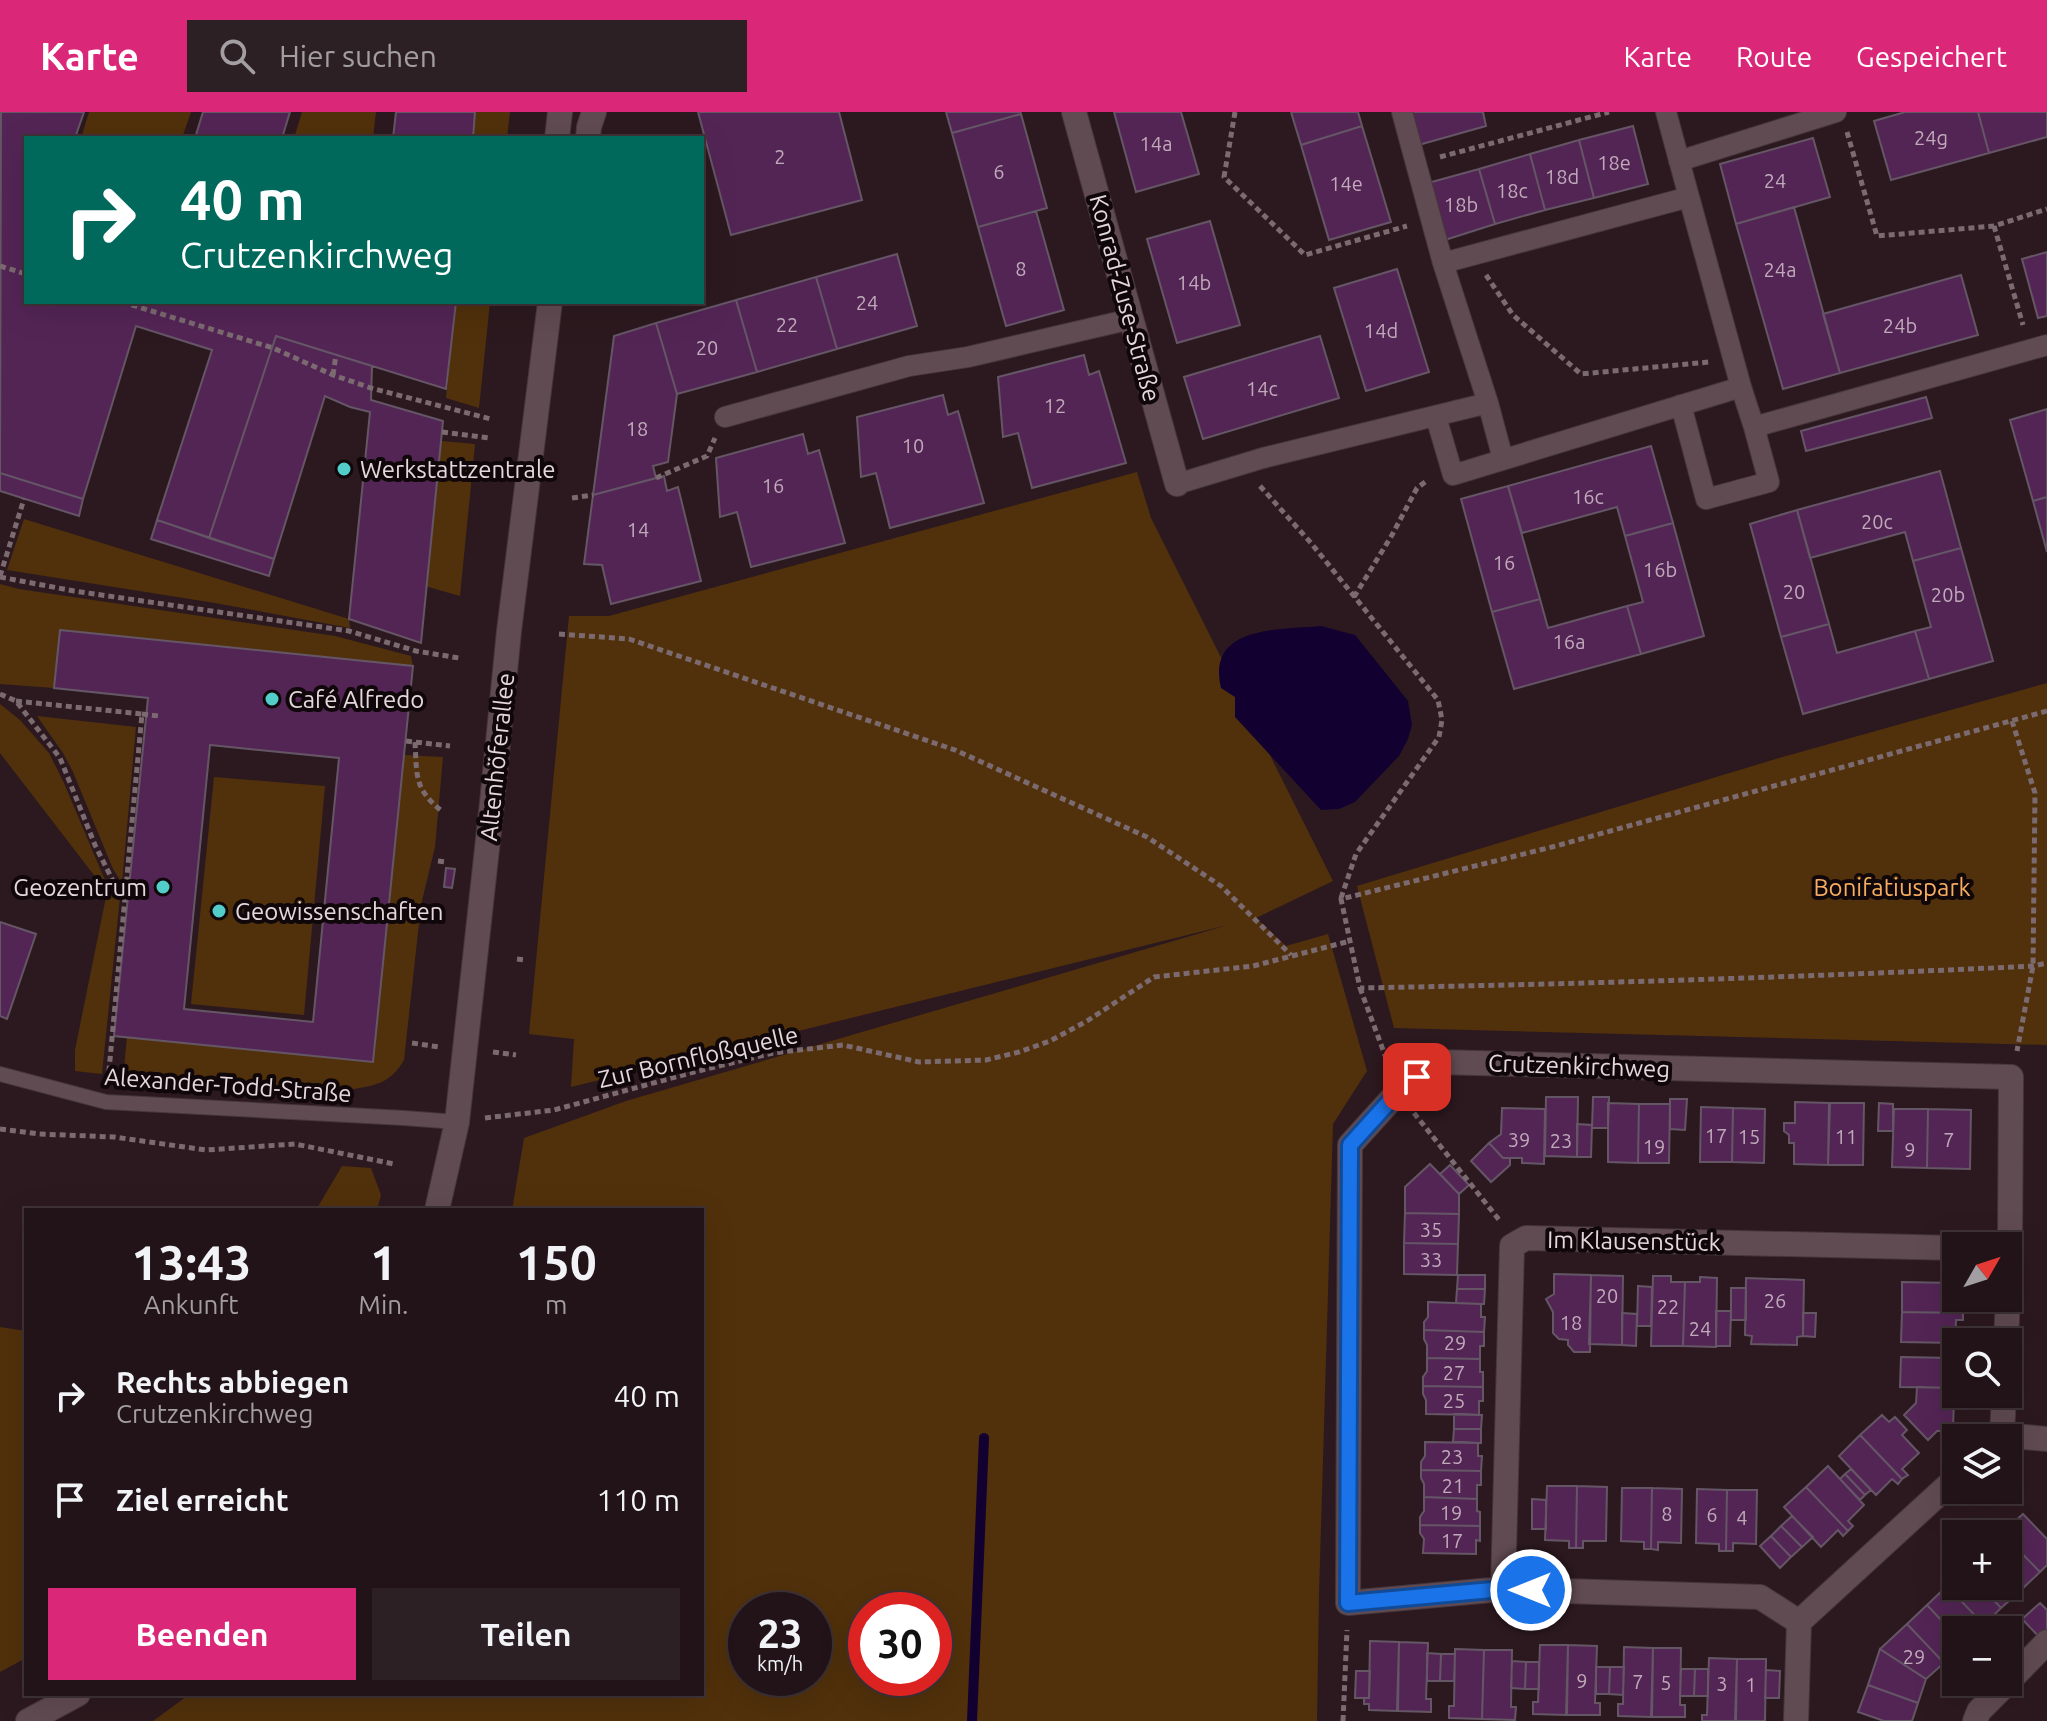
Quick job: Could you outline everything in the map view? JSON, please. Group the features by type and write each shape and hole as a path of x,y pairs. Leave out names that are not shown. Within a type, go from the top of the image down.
{"street":[{"path":"557,136 560,112"},
{"path":"588,136 594,112"},
{"name":"Konrad-Zuse-Straße","path":"1074,112 1177,484"},
{"path":"1402,112 1443,263 1503,459"},
{"path":"1666,112 1769,482 1706,499 1681,405"},
{"path":"1679,161 1840,117"},
{"path":"1443,263 1689,197"},
{"name":"Altenhöferallee","path":"437,1208 457,1122 509,631 550,304"},
{"path":"725,417 909,366 968,357 1131,319"},
{"path":"1754,427 2039,347"},
{"path":"1436,417 1453,475 1741,387"},
{"path":"1177,484 1263,458 1488,403"},
{"name":"Crutzenkirchweg","path":"1348,1603 1350,1145 1398,1092 1436,1062 2011,1077"},
{"path":"2009,1232 2011,1077"},
{"name":"Im Klausenstück","path":"1503,1589 1512,1246 1526,1238 1942,1248"},
{"path":"2022,1438 2047,1439"},
{"path":"1796,1721 1799,1622 1942,1491"},
{"path":"1348,1603 1503,1589 1760,1597 1799,1622"},
{"path":"2022,1668 2047,1642"},
{"path":"28,1721 74,1696"},
{"path":"1975,1721 1979,1711 1994,1696"}],"lane":[{"name":"Alexander-Todd-Straße","path":"0,1074 106,1102 457,1122"}],"path":[{"path":"1235,112 1224,177 1305,255 1431,218"},
{"path":"1416,163 1609,112"},
{"path":"1840,117 1877,236 1994,226 2047,209"},
{"path":"1994,226 2039,347"},
{"path":"1472,255 1513,315 1581,374 1734,359"},
{"path":"0,266 24,273"},
{"path":"129,304 273,348 295,360 382,392 491,419"},
{"path":"333,375 336,355"},
{"path":"656,478 707,456 725,417"},
{"path":"442,432 489,438"},
{"path":"1263,458 1260,487 1311,543 1438,700 1442,720 1439,737 1356,854 1341,899 1360,988 1398,1092 1518,1243"},
{"path":"1354,597 1417,488 1450,465"},
{"path":"572,498 593,495"},
{"path":"24,499 0,577 74,591 349,631 416,651 459,658"},
{"path":"559,634 629,639 955,750 1147,837 1221,886 1292,956"},
{"path":"0,694 16,701 159,716"},
{"path":"16,701 60,758 95,845 114,883 125,895"},
{"path":"1341,899 1552,847 2047,711"},
{"path":"106,1102 142,714"},
{"path":"2011,1077 2033,966 2035,793 2012,721"},
{"path":"406,741 450,746"},
{"path":"415,742 418,782 426,798 443,812"},
{"path":"438,861 447,862"},
{"name":"Zur Bornfloßquelle","path":"509,1115 554,1110 773,1053 815,1048 843,1045 919,1062 986,1060 1050,1041 1154,977 1253,966 1350,941"},
{"path":"517,959 525,960"},
{"path":"1360,988 1809,977 2047,963"},
{"path":"0,1129 114,1137 206,1150 295,1144 394,1164"},
{"path":"1343,1721 1348,1603"}],"green space":[{"path":"89,112 191,112 183,136 82,136"},
{"path":"302,112 376,112 373,136 295,136"},
{"path":"475,112 510,112 507,136 473,136"},
{"path":"456,304 490,304 479,408 446,398"},
{"path":"441,441 475,444 460,596 425,586"},
{"path":"1137,472 1151,518 1333,881 1256,918 1286,946 1328,934 1367,1071 1333,1124 1317,1721 153,1721 187,1696 704,1696 704,1208 512,1208 524,1138 626,1101 1228,925 571,1087 574,1039 529,1034 569,616 609,616"},
{"path":"24,519 349,619 350,628 7,570"},
{"path":"0,584 335,636 411,656 413,666 61,630 54,688 0,684"},
{"name":"Bonifatiuspark","path":"2047,683 2047,1045 1394,1028 1357,886 1779,758"},
{"path":"0,704 20,720 49,753 104,878 120,897 102,1074 75,1071 75,1050 107,892 0,753"},
{"path":"37,716 136,727 122,883 113,869 73,772"},
{"path":"404,755 443,757 435,847 421,905 404,1060 394,1073 377,1084 354,1089 123,1078 127,1037 373,1062"},
{"path":"214,777 325,786 304,1015 191,1004"},
{"path":"342,1166 371,1168 381,1195 378,1208 317,1208"},
{"path":"0,1327 24,1331 24,1659 0,1672"}],"shaded area":[{"path":"1321,626 1355,635 1408,701 1412,725 1399,756 1355,802 1339,809 1321,810 1235,717 1235,697 1221,688 1219,667 1225,652 1235,642 1250,635"}],"building":[{"path":"1,112 84,112 76,136 24,136 24,304 456,304 446,389 276,336 209,538 157,520 212,350 136,326 83,499 0,473"},
{"path":"203,112 290,112 283,136 196,136"},
{"path":"396,112 475,112 473,136 393,136"},
{"path":"698,112 839,112 862,200 731,235"},
{"path":"946,112 1020,112 1021,114 952,133"},
{"path":"1114,112 1181,112 1199,174 1136,192"},
{"path":"1291,112 1358,112 1362,126 1301,145"},
{"path":"1406,112 1483,112 1486,126 1415,146"},
{"path":"1905,112 1978,112 1989,153 1891,180 1874,121"},
{"path":"1978,112 2047,112 2047,137 1989,153"},
{"path":"1021,114 1047,208 978,227 952,133"},
{"path":"1362,126 1391,222 1329,240 1301,145"},
{"path":"1633,126 1648,184 1594,198 1579,140"},
{"path":"1813,138 1830,197 1736,224 1720,164"},
{"path":"1579,140 1594,198 1545,210 1530,154"},
{"path":"1530,154 1545,210 1495,224 1479,169"},
{"path":"1479,169 1495,224 1445,240 1428,183"},
{"path":"1794,207 1840,373 1783,389 1736,224"},
{"path":"1036,211 1064,310 1006,326 978,227"},
{"path":"1210,221 1240,325 1177,343 1147,239"},
{"path":"2047,252 2047,316 2038,318 2022,259"},
{"path":"897,254 917,326 837,349 816,277"},
{"path":"1397,269 1429,372 1366,391 1334,288"},
{"path":"1961,275 1978,335 1840,373 1823,314"},
{"path":"816,277 837,349 757,372 736,300"},
{"path":"736,300 757,372 677,394 656,323"},
{"path":"656,323 677,394 668,462 653,466 656,478 593,495 614,336"},
{"name":"Werkstattzentrale","path":"276,336 372,366 371,400 443,421 421,643 349,619 370,412 325,396 274,559 209,538"},
{"path":"1320,336 1339,398 1203,439 1184,377"},
{"path":"1084,355 1089,375 1099,371 1126,463 1032,488 1018,433 1003,437 998,377"},
{"path":"943,395 948,415 958,411 984,503 890,528 876,473 861,477 857,417"},
{"path":"1926,397 1932,418 1806,451 1801,431"},
{"path":"2047,409 2047,497 2033,501 2010,420"},
{"path":"803,434 808,454 819,450 845,543 751,567 737,512 720,517 716,458"},
{"path":"1651,446 1673,523 1625,536 1617,507 1522,533 1508,486"},
{"path":"1940,471 1961,548 1913,561 1905,532 1810,558 1797,510"},
{"path":"0,473 83,499 79,516 0,491"},
{"path":"664,476 667,491 678,487 701,581 611,604 602,565 584,564 593,495"},
{"path":"1508,486 1540,599 1492,612 1461,499"},
{"path":"2047,497 2047,552 2033,501"},
{"path":"1797,510 1829,624 1781,637 1750,524"},
{"path":"157,520 274,559 269,576 151,539"},
{"path":"1673,523 1704,636 1641,654 1627,606 1643,602 1625,536"},
{"path":"1961,548 1993,661 1929,679 1915,631 1931,627 1913,561"},
{"path":"1540,599 1548,628 1627,606 1641,654 1514,689 1492,612"},
{"path":"1829,624 1837,653 1915,631 1929,679 1803,714 1781,637"},
{"name":"Geozentrum","path":"60,630 413,666 373,1062 114,1036 148,698 54,688","holes":["210,745 339,758 313,1022 184,1009"]},
{"path":"446,868 455,869 452,888 444,887"},
{"path":"0,922 36,934 7,1019 0,1016"},
{"path":"1546,1097 1578,1097 1577,1157 1545,1156"},
{"path":"1593,1097 1609,1097 1608,1128 1592,1128"},
{"path":"1670,1099 1687,1099 1685,1130 1670,1129"},
{"path":"1795,1102 1829,1103 1828,1165 1794,1164 1794,1143 1789,1143 1784,1123 1795,1123"},
{"path":"1608,1103 1639,1104 1638,1163 1608,1162"},
{"path":"1830,1103 1864,1103 1863,1165 1828,1165"},
{"path":"1879,1103 1893,1104 1893,1131 1878,1131"},
{"path":"1639,1104 1670,1104 1669,1163 1638,1163"},
{"path":"1701,1107 1733,1108 1732,1162 1700,1162"},
{"path":"1502,1108 1545,1109 1544,1164 1522,1163 1522,1158 1503,1158 1489,1143 1501,1134"},
{"path":"1733,1108 1765,1109 1764,1163 1732,1162"},
{"path":"1894,1109 1928,1109 1927,1168 1892,1167"},
{"path":"1928,1109 1971,1110 1970,1169 1927,1168"},
{"path":"1577,1124 1592,1125 1591,1157 1577,1157"},
{"path":"1489,1143 1503,1158 1510,1158 1510,1165 1491,1182 1471,1161"},
{"path":"1430,1164 1459,1194 1459,1214 1405,1213 1405,1187"},
{"path":"1450,1165 1469,1185 1459,1194 1440,1174"},
{"path":"1405,1213 1459,1214 1458,1244 1404,1243"},
{"path":"1404,1243 1458,1244 1457,1275 1404,1274"},
{"path":"1554,1274 1591,1275 1590,1352 1574,1352 1568,1340 1559,1339 1553,1333 1553,1312 1546,1299 1554,1294"},
{"path":"1458,1275 1485,1275 1485,1289 1457,1289"},
{"path":"1591,1275 1623,1276 1622,1345 1589,1344"},
{"path":"1653,1276 1671,1276 1671,1282 1685,1282 1683,1346 1651,1346"},
{"path":"1700,1277 1717,1278 1716,1347 1683,1346 1685,1282 1700,1282"},
{"path":"1746,1278 1804,1280 1803,1336 1797,1337 1797,1345 1751,1344 1752,1336 1745,1335"},
{"path":"1902,1282 1942,1283 1942,1312 1963,1313 1902,1312"},
{"path":"1638,1286 1652,1287 1651,1326 1637,1326"},
{"path":"1731,1288 1746,1288 1746,1320 1731,1320"},
{"path":"1457,1289 1485,1289 1484,1304 1456,1303"},
{"path":"1428,1302 1481,1304 1481,1317 1485,1317 1484,1332 1424,1330"},
{"path":"1716,1311 1731,1311 1730,1346 1716,1346"},
{"path":"1902,1312 1963,1313 1963,1320 1956,1320 1956,1328 1942,1328 1942,1343 1901,1342"},
{"path":"1622,1313 1637,1314 1636,1346 1622,1345"},
{"path":"1803,1313 1816,1313 1815,1337 1803,1336"},
{"path":"1424,1330 1484,1332 1480,1359 1427,1358"},
{"path":"1901,1357 1942,1358 1942,1388 1900,1387"},
{"path":"1427,1358 1480,1359 1483,1387 1423,1386"},
{"path":"1423,1386 1483,1387 1479,1415 1426,1414"},
{"path":"1917,1387 1942,1388 1942,1408 1954,1408 1953,1424 1942,1424 1942,1431 1937,1431 1928,1440 1904,1415 1916,1403"},
{"path":"1454,1414 1482,1415 1481,1429 1454,1429"},
{"path":"1882,1415 1889,1422 1895,1417 1907,1430 1902,1435 1919,1453 1902,1469 1908,1475 1902,1479 1860,1435"},
{"path":"1454,1429 1481,1429 1481,1443 1453,1442"},
{"path":"1860,1435 1902,1479 1898,1484 1892,1479 1876,1495 1839,1456"},
{"path":"1425,1442 1478,1443 1478,1456 1482,1456 1481,1471 1421,1470"},
{"path":"1828,1466 1864,1505 1848,1521 1853,1526 1848,1531 1806,1487"},
{"path":"1851,1469 1871,1490 1865,1495 1845,1474"},
{"path":"1421,1470 1481,1471 1477,1499 1424,1497"},
{"path":"1845,1474 1865,1495 1860,1500 1840,1479"},
{"path":"1547,1486 1577,1486 1576,1548 1569,1548 1569,1541 1545,1540"},
{"path":"1577,1486 1607,1487 1606,1541 1583,1541 1583,1548 1576,1548"},
{"path":"1806,1487 1848,1531 1843,1536 1838,1530 1821,1547 1784,1507"},
{"path":"1622,1488 1652,1488 1651,1549 1644,1549 1644,1542 1621,1541"},
{"path":"1652,1488 1682,1489 1681,1543 1658,1542 1658,1550 1651,1549"},
{"path":"1697,1489 1727,1490 1726,1551 1719,1551 1719,1544 1696,1543"},
{"path":"1727,1490 1757,1490 1756,1544 1733,1543 1733,1551 1726,1551"},
{"path":"1424,1497 1477,1499 1480,1526 1420,1525"},
{"path":"1532,1499 1546,1500 1546,1529 1532,1529"},
{"path":"2023,1514 2047,1539 2047,1565 2040,1572 2022,1553 2022,1520 2016,1520"},
{"path":"1792,1516 1813,1537 1802,1547 1781,1526"},
{"path":"1420,1525 1480,1526 1476,1554 1423,1553 1424,1539"},
{"path":"1781,1526 1802,1547 1791,1557 1771,1536"},
{"path":"1771,1536 1791,1557 1780,1568 1760,1546"},
{"path":"2022,1553 2040,1572 2022,1589"},
{"path":"1942,1591 1942,1600 1960,1600 1975,1616 1942,1616 1942,1621 1927,1605"},
{"path":"1960,1600 1994,1600 2001,1608 1993,1616 1975,1616"},
{"path":"1994,1600 2010,1600 2001,1608"},
{"path":"2040,1603 2047,1610 2047,1634 2041,1639 2022,1619"},
{"path":"1927,1605 1942,1621 1942,1661 1907,1624"},
{"path":"1907,1624 1942,1661 1942,1665 1926,1679 1880,1649"},
{"path":"1370,1641 1399,1642 1397,1711 1369,1710 1369,1704 1364,1704 1364,1698 1369,1698"},
{"path":"1399,1642 1428,1643 1426,1699 1431,1699 1431,1712 1398,1711"},
{"path":"1540,1645 1568,1645 1566,1715 1533,1714 1533,1702 1538,1702"},
{"path":"1568,1645 1597,1646 1595,1703 1600,1703 1600,1715 1567,1715"},
{"path":"1624,1647 1653,1648 1651,1717 1618,1716 1618,1704 1623,1704"},
{"path":"1653,1648 1681,1648 1680,1705 1685,1705 1685,1717 1652,1717"},
{"path":"1455,1649 1484,1650 1482,1719 1449,1718 1449,1706 1454,1706"},
{"path":"1880,1649 1926,1679 1918,1703 1868,1685"},
{"path":"1484,1650 1512,1650 1511,1707 1516,1707 1515,1720 1482,1719"},
{"path":"1427,1653 1441,1654 1440,1681 1427,1681"},
{"path":"1441,1654 1455,1654 1454,1681 1440,1681"},
{"path":"1709,1658 1737,1659 1735,1721 1702,1721 1702,1715 1707,1715"},
{"path":"1737,1659 1766,1659 1765,1721 1736,1721"},
{"path":"1512,1661 1526,1662 1525,1689 1511,1688"},
{"path":"1526,1662 1539,1662 1539,1689 1525,1689"},
{"path":"1596,1667 1610,1667 1609,1694 1596,1694"},
{"path":"1610,1667 1624,1667 1623,1695 1609,1694"},
{"path":"1681,1669 1695,1669 1694,1696 1680,1696"},
{"path":"1695,1669 1708,1669 1708,1696 1694,1696"},
{"path":"1766,1670 1780,1671 1779,1698 1765,1698"},
{"path":"1356,1671 1370,1671 1369,1698 1355,1698"},
{"path":"1868,1685 1918,1703 1912,1721 1884,1721 1858,1712"}],"waterway":[{"path":"972,1721 984,1438"}],"place":[{"name":"Werkstattzentrale","path":"344,469"},
{"name":"Café Alfredo","path":"272,699"},
{"name":"Geozentrum","path":"163,887"},
{"name":"Geowissenschaften","path":"219,911"}],"route":[{"path":"1417,1077 1398,1092 1350,1145 1348,1603 1503,1589 1531,1590"}]}
